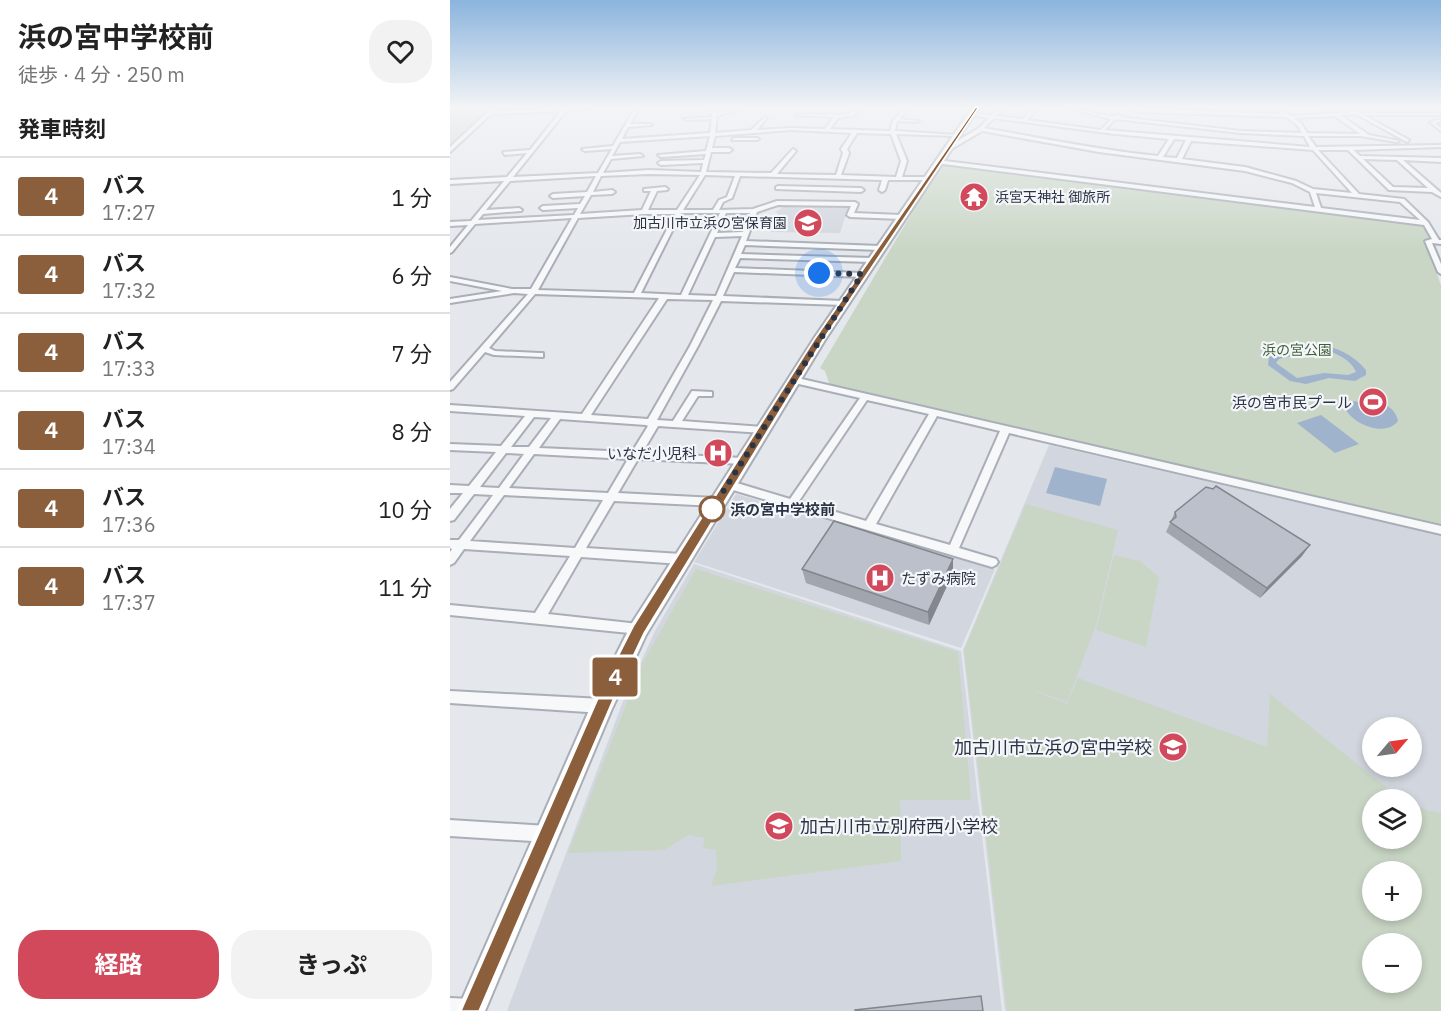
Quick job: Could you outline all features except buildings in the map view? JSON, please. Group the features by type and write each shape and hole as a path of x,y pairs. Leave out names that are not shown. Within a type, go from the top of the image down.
{"main road":[{"path":"472,1010 602,706 639,629 793,380 942,156"}],"street":[{"path":"450,251 528,155"},
{"path":"450,387 534,291 610,155"},
{"path":"636,296 678,213 701,174 706,155"},
{"path":"773,176 790,155"},
{"path":"838,177 845,155"},
{"path":"900,177 904,160 902,155"},
{"path":"1151,155 1276,177 1312,191 1402,200 1426,223 1439,242"},
{"path":"1178,161 1181,155"},
{"path":"1320,155 1357,195"},
{"path":"1358,155 1391,189 1433,190"},
{"path":"609,158 640,156"},
{"path":"942,156 987,163"},
{"path":"942,156 1426,223"},
{"path":"1361,157 1441,160"},
{"path":"1398,159 1441,195"},
{"path":"661,163 704,161"},
{"path":"450,182 649,172 927,178"},
{"path":"715,211 721,201 729,198 738,175"},
{"path":"777,203 771,199 783,176"},
{"path":"866,177 850,215 901,217"},
{"path":"882,190 886,177"},
{"path":"646,190 664,189"},
{"path":"778,189 861,190"},
{"path":"644,212 655,190"},
{"path":"1312,191 1319,210"},
{"path":"553,196 612,192"},
{"path":"450,224 644,212 754,211 777,203 855,204"},
{"path":"543,208 581,206"},
{"path":"481,212 519,210"},
{"path":"539,618 652,424 719,298 739,256 754,211"},
{"path":"684,297 724,212"},
{"path":"713,235 747,234"},
{"path":"1439,242 1428,241 1441,272"},
{"path":"744,243 871,261"},
{"path":"739,256 871,261"},
{"path":"732,270 871,261"},
{"path":"450,279 514,291"},
{"path":"450,301 514,291 534,291 843,303"},
{"path":"584,419 664,297"},
{"path":"484,349 494,353 536,353"},
{"path":"793,380 1005,431 1441,530"},
{"path":"675,425 695,393 708,394"},
{"path":"792,503 865,397"},
{"path":"450,408 763,430"},
{"path":"450,517 532,413"},
{"path":"869,526 934,414"},
{"path":"450,560 456,544 500,492 557,417"},
{"path":"953,550 1005,431"},
{"path":"450,447 634,454 742,461"},
{"path":"727,484 992,562"},
{"path":"450,489 716,502"},
{"path":"456,544 577,550 681,559"},
{"path":"450,610 639,629"},
{"path":"450,697 602,706"},
{"path":"450,828 548,834"},
{"path":"450,1006 472,1010"}],"shaded area":[{"name":"加古川市立浜の宮保育園","path":"787,205 848,208 840,233 771,232 772,229 768,229 778,213 775,212"},
{"name":"加古川市立浜の宮中学校","path":"1049,445 1441,535 1441,1011 1005,1011 963,650"},
{"name":"たずみ病院","path":"736,494 995,569 961,648 694,562"},
{"name":"加古川市立別府西小学校","path":"694,564 961,651 1002,1011 507,1011 625,696 655,631"}],"green space":[{"name":"浜の宮公園","path":"943,165 1425,225 1433,238 1426,244 1441,285 1441,527 830,386 825,371 820,368 922,196"},
{"path":"1026,504 1118,530 1096,625 1067,702 1018,684 1067,704 1078,678 1267,747 1270,694 1362,768 1362,777 1374,777 1390,789 1362,789 1362,849 1422,849 1422,808 1441,813 1441,1011 1007,1011 964,650"},
{"path":"1114,555 1140,561 1159,577 1146,647 1096,630"},
{"path":"696,569 958,652 971,800 900,800 901,861 711,886 717,869 716,850 703,848 705,838 689,835 664,850 568,853 642,664"}],"water":[{"path":"1318,344 1331,347 1350,356 1366,370 1366,375 1355,381 1329,378 1306,384 1290,381 1268,365 1269,356 1294,348","holes":["1321,349 1346,360 1356,372 1348,375 1324,373 1297,378 1276,363 1279,359"]},
{"path":"1354,401 1358,402 1362,410 1376,411 1372,403 1385,405 1395,413 1398,421 1392,426 1377,429 1361,424 1345,408"},
{"path":"1321,415 1359,444 1335,453 1297,423"},
{"path":"1055,467 1107,479 1100,506 1046,493"}],"bus line":[{"name":"４","path":"471,1011 612,682 639,629 727,484 819,340 942,155"}],"place":[{"name":"浜宮天神社 御旅所","path":"974,197"},
{"name":"加古川市立浜の宮保育園","path":"808,223"},
{"name":"浜の宮市民プール","path":"1373,402"},
{"name":"いなだ小児科","path":"718,453"},
{"name":"浜の宮中学校前","path":"712,509"},
{"name":"たずみ病院","path":"880,578"},
{"name":"加古川市立浜の宮中学校","path":"1173,747"},
{"name":"加古川市立別府西小学校","path":"779,826"}],"route":[{"path":"712,509 862,274 819,273"}]}
